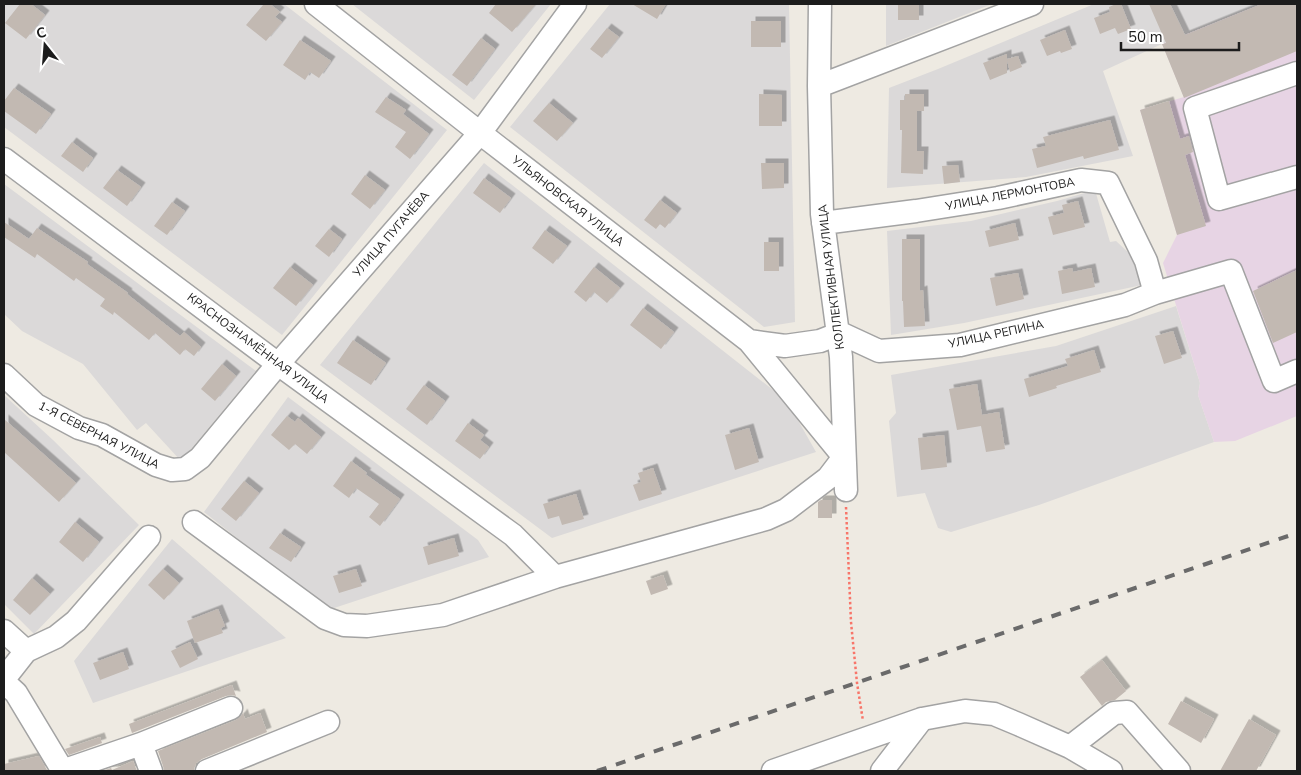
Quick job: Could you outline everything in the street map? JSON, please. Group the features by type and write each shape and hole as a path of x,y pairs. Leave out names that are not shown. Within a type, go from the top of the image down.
{"street":[{"name":"УЛЬЯНОВСКАЯ УЛИЦА","path":"316,4 749,341 785,346 820,341 838,333"},
{"name":"УЛИЦА ПУГАЧЁВА","path":"200,458 278,364 480,132 575,4"},
{"name":"КОЛЛЕКТИВНАЯ УЛИЦА","path":"820,4 824,223 841,357 846,490"},
{"path":"820,86 1032,4"},
{"path":"1297,72 1195,108 1220,199 1297,177"},
{"name":"КРАСНОЗНАМЁННАЯ УЛИЦА","path":"4,159 278,364 513,535 555,576"},
{"name":"УЛИЦА ЛЕРМОНТОВА","path":"824,223 998,198 1081,180 1108,183 1146,261 1155,293"},
{"name":"УЛИЦА РЕПИНА","path":"838,333 879,351 960,345 1125,305 1155,293 1231,271 1274,381 1297,371"},
{"path":"194,522 326,618 344,625 367,626 443,615 555,576 766,520 786,510 828,478 844,458 749,341"},
{"name":"1-Я СЕВЕРНАЯ УЛИЦА","path":"4,375 36,405 80,428 102,435 156,465 172,470 185,470 200,458"},
{"path":"149,537 76,621 56,636 26,651 4,681 16,692 63,771 141,744 230,708"},
{"path":"4,630 26,651"},
{"path":"773,771 922,719 964,711 994,714 1070,747 1111,771"},
{"path":"1070,747 1114,714 1127,712 1179,771"},
{"path":"882,771 922,719"},
{"path":"208,771 328,722"},
{"path":"141,744 151,771"}],"path":[{"path":"846,490 851,622 863,721 862,726"}],"shaded area":[{"path":"4,4 284,4 447,130 282,335 4,127"},
{"path":"352,4 551,4 474,100"},
{"path":"610,4 789,4 795,322 764,327 510,127"},
{"path":"886,4 992,4 886,46"},
{"path":"1094,4 1262,4 1162,44 1103,71 1133,156 1026,177 887,188 889,88"},
{"path":"1262,4 1297,4 1297,416 1235,441 1214,442 1198,395 1200,383 1163,263 1177,235 1140,110 1184,97 1162,44"},
{"path":"484,163 787,401 816,452 552,538 320,365"},
{"path":"4,184 256,371 181,461 146,423 137,430 83,364 22,331 4,314"},
{"path":"1095,190 1110,242 1116,241 1130,254 1142,285 964,323 891,335 887,231 971,221"},
{"path":"1176,306 1200,383 1198,395 1214,442 1039,505 951,532 938,528 925,493 897,497 889,421 896,413 891,375 1056,346"},
{"path":"4,395 53,440 139,525 34,634 4,604"},
{"path":"288,397 478,540 489,557 328,610 204,512"},
{"path":"172,539 286,638 93,703 74,661"}],"building":[{"path":"20,4 31,4 45,15 26,39 5,23"},
{"path":"264,4 270,4 280,12 275,17 282,22 266,41 246,25"},
{"path":"496,4 536,4 512,32 489,13"},
{"path":"632,4 666,4 657,19"},
{"path":"898,4 919,4 919,20 898,20"},
{"path":"1121,4 1131,29 1118,34 1115,28 1100,34 1094,18 1110,12 1109,7"},
{"path":"1149,4 1170,4 1185,35 1262,4 1297,4 1297,51 1184,98 1162,44 1166,43"},
{"path":"751,21 781,21 781,47 751,47"},
{"path":"607,28 619,37 602,58 590,49"},
{"path":"1065,30 1072,49 1047,56 1040,40"},
{"path":"481,38 495,49 467,86 452,75"},
{"path":"300,40 331,61 319,78 310,72 305,80 283,65"},
{"path":"1007,54 1007,59 1018,56 1022,67 1010,72 1007,60 1007,73 990,80 983,63"},
{"path":"14,88 51,114 36,134 4,111 4,101"},
{"path":"759,94 782,95 782,126 759,126"},
{"path":"905,94 924,94 924,111 917,111 917,151 924,151 923,174 901,173 902,130 900,130 900,100 905,100"},
{"path":"386,97 406,110 403,114 429,134 410,159 395,147 406,132 375,112"},
{"path":"1169,101 1180,139 1189,136 1193,152 1185,155 1206,226 1177,235 1140,110"},
{"path":"549,103 573,123 557,141 533,121"},
{"path":"1110,120 1119,150 1084,159 1083,156 1037,168 1032,149 1046,146 1043,137"},
{"path":"72,142 93,158 83,172 61,156"},
{"path":"761,163 784,163 784,188 762,189"},
{"path":"958,165 960,182 944,184 942,166"},
{"path":"117,170 141,187 127,206 103,188"},
{"path":"365,175 385,190 370,209 351,194"},
{"path":"484,178 511,198 500,213 473,193"},
{"path":"660,200 677,213 665,228 660,224 656,229 644,220"},
{"path":"1078,201 1085,227 1053,235 1048,217 1064,213 1062,205"},
{"path":"172,202 185,211 167,235 154,226"},
{"path":"4,222 29,239 37,228 88,262 87,264 128,293 180,336 184,332 201,347 194,356 185,349 180,355 155,333 149,340 114,312 113,315 100,306 105,299 76,278 74,281 37,254 35,258 4,237"},
{"path":"1015,223 1019,240 989,247 985,231"},
{"path":"329,229 342,239 329,257 315,246"},
{"path":"545,230 567,246 553,264 532,248"},
{"path":"902,239 920,239 920,291 923,290 925,326 904,327"},
{"path":"764,242 779,242 779,271 764,271"},
{"path":"290,267 313,285 296,306 273,288"},
{"path":"594,267 620,288 607,303 594,292 586,302 574,292"},
{"path":"1072,268 1073,272 1091,268 1095,287 1062,294 1058,271"},
{"path":"1297,270 1297,332 1273,343 1253,291"},
{"path":"1018,273 1024,299 996,306 990,278"},
{"path":"643,308 674,332 661,349 630,325"},
{"path":"1173,331 1182,358 1164,364 1155,336"},
{"path":"353,340 386,363 371,385 337,363"},
{"path":"1094,350 1101,372 1056,386 1057,388 1029,397 1024,379 1068,366 1065,359"},
{"path":"222,364 236,376 215,401 201,389"},
{"path":"977,384 982,415 999,412 1005,449 986,452 981,426 957,430 949,389"},
{"path":"424,385 445,401 427,425 406,409"},
{"path":"287,416 295,422 298,418 321,437 307,454 295,444 289,450 271,435"},
{"path":"4,419 76,483 59,502 4,452"},
{"path":"468,423 484,435 480,440 489,447 480,459 455,441"},
{"path":"749,428 759,462 735,470 725,435"},
{"path":"944,435 947,467 921,470 918,438"},
{"path":"351,461 367,473 365,474 400,499 380,526 369,517 379,504 356,488 349,498 333,486"},
{"path":"653,468 662,494 639,501 633,485 641,482 638,473"},
{"path":"244,481 259,493 236,521 221,509"},
{"path":"576,494 584,519 562,525 559,516 548,519 543,504"},
{"path":"821,500 832,500 832,518 818,518 818,502"},
{"path":"75,522 99,542 83,562 59,542"},
{"path":"280,533 301,547 291,562 269,548"},
{"path":"454,538 459,556 428,565 423,547"},
{"path":"163,569 179,583 164,600 148,585"},
{"path":"356,569 362,586 339,593 333,576"},
{"path":"663,575 668,589 651,595 646,581"},
{"path":"32,578 50,594 30,615 13,600"},
{"path":"218,609 225,626 221,628 223,633 195,643 187,621"},
{"path":"190,642 198,659 180,668 171,651"},
{"path":"123,652 129,669 100,680 93,663"},
{"path":"1102,660 1126,691 1115,700 1106,702 1102,706 1080,677"},
{"path":"232,685 236,696 226,696 132,733 129,724"},
{"path":"1181,701 1214,719 1201,743 1168,724"},
{"path":"243,713 245,719 260,713 267,732 202,759 196,763 194,770 164,771 158,751 236,720"},
{"path":"1249,719 1276,735 1256,771 1220,771"},
{"path":"100,737 102,743 69,755 65,749"},
{"path":"39,756 47,770 4,771 4,764"},
{"path":"133,761 137,771 102,771 111,768 112,770"}],"railway":[{"path":"597,771 1297,533"}]}
